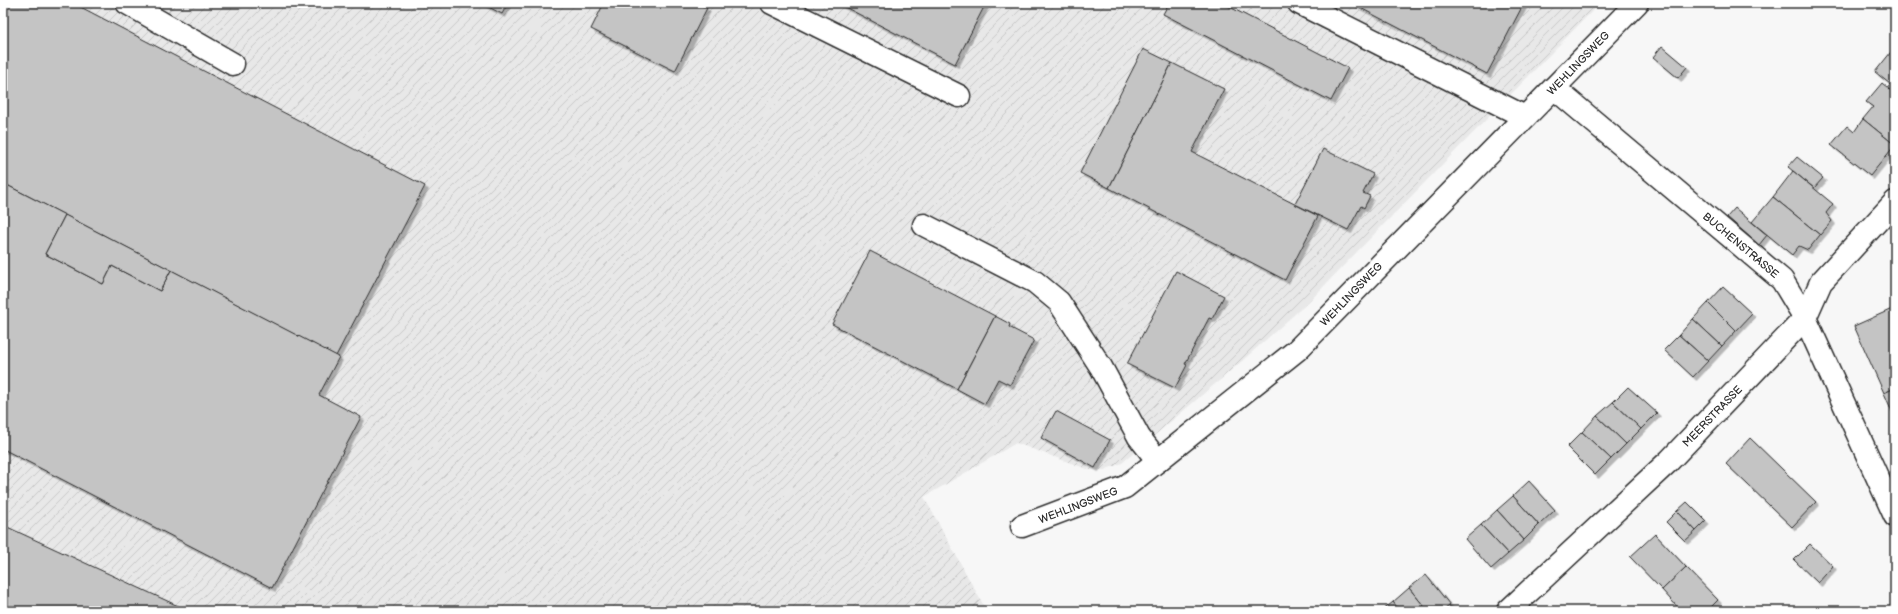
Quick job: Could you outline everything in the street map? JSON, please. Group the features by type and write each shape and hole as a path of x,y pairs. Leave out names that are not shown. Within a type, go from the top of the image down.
{"street":[{"path":"127,3 233,64"},
{"path":"772,3 959,96"},
{"path":"1299,3 1525,117"},
{"name":"WEHLINGSWEG","path":"1022,526 1125,487 1297,350 1636,3"},
{"name":"BUCHENSTRASSE","path":"1554,88 1782,280 1805,318 1895,516"},
{"name":"MEERSTRASSE","path":"1508,611 1669,461 1805,318 1821,282 1895,202"},
{"path":"924,225 1035,282 1059,302 1101,367 1139,437 1158,461"}],"shaded area":[{"path":"3,3 1600,3 1306,304 1242,361 1122,463 1104,470 1090,470 1016,443 924,497 985,608 980,611 3,611"}],"building":[{"path":"3,3 73,3 425,186 336,356 3,183"},
{"path":"481,3 508,3 502,14"},
{"path":"604,3 696,3 707,8 675,71 591,29"},
{"path":"837,3 986,3 955,64"},
{"path":"1169,3 1222,3 1348,68 1331,101 1163,14"},
{"path":"1351,3 1524,3 1487,74"},
{"path":"1662,46 1687,67 1678,78 1653,57"},
{"path":"1143,49 1172,63 1109,188 1080,173"},
{"path":"1891,52 1895,55 1895,88 1875,72"},
{"path":"1172,63 1224,89 1192,152 1318,216 1285,280 1109,188"},
{"path":"1882,83 1895,94 1895,145 1863,119 1873,107 1866,102"},
{"path":"1863,119 1895,145 1870,176 1831,145 1847,126 1854,132"},
{"path":"1323,149 1373,174 1363,193 1370,196 1364,208 1361,206 1348,230 1295,204"},
{"path":"1797,157 1823,178 1814,188 1788,167"},
{"path":"1793,171 1833,204 1826,213 1832,221 1820,235 1773,197"},
{"path":"3,183 65,215 45,254 103,284 112,266 160,291 171,270 339,357 319,395 361,417 272,588 3,449"},
{"path":"1773,197 1820,235 1808,250 1799,246 1792,255 1752,222"},
{"path":"1735,208 1767,235 1759,245 1727,217"},
{"path":"65,215 171,270 160,291 112,266 103,284 45,254"},
{"path":"870,251 995,316 957,389 832,324"},
{"path":"1176,271 1224,296 1212,319 1209,318 1185,364 1187,365 1175,388 1127,364"},
{"path":"1723,287 1752,314 1736,331 1708,303"},
{"path":"1708,303 1736,331 1722,346 1693,319"},
{"path":"1892,309 1895,315 1895,388 1884,393 1854,326"},
{"path":"995,316 1010,324 1009,327 1034,340 1010,385 998,379 985,404 957,389"},
{"path":"1693,319 1722,346 1708,361 1679,335"},
{"path":"1679,335 1708,361 1693,377 1664,350"},
{"path":"1628,387 1657,413 1641,429 1613,402"},
{"path":"1895,388 1895,418 1884,393"},
{"path":"1613,402 1641,429 1626,444 1597,416"},
{"path":"1056,411 1110,440 1095,468 1041,438"},
{"path":"1597,416 1626,444 1611,459 1582,432"},
{"path":"1582,432 1611,459 1595,475 1567,447"},
{"path":"1750,438 1816,502 1792,527 1726,464"},
{"path":"1529,481 1555,510 1539,525 1513,496"},
{"path":"1513,496 1539,525 1524,540 1497,510"},
{"path":"1687,502 1706,521 1696,531 1677,511"},
{"path":"1497,510 1524,540 1508,554 1481,525"},
{"path":"1677,511 1696,531 1685,541 1666,522"},
{"path":"3,525 189,611 3,611"},
{"path":"1481,525 1508,554 1491,569 1465,539"},
{"path":"1655,534 1686,567 1662,590 1630,557"},
{"path":"1810,544 1833,566 1818,583 1794,560"},
{"path":"1686,567 1718,600 1707,611 1681,611 1662,590"},
{"path":"1426,575 1450,605 1443,611 1428,611 1409,588"},
{"path":"1409,588 1428,611 1400,611 1393,602"},
{"path":"1393,602 1400,611 1382,611"}]}
